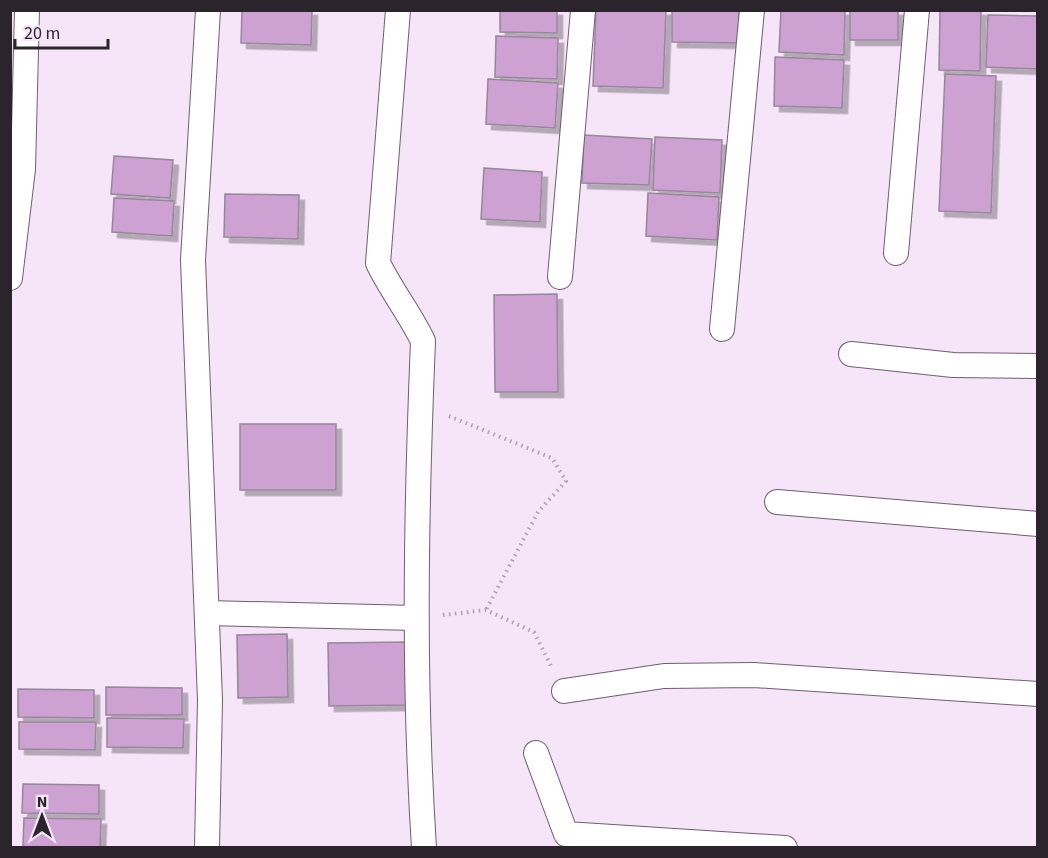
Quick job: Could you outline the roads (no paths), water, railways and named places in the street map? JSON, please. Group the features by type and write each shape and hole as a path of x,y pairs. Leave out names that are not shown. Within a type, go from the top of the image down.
{"street":[{"path":"10,278 27,10"},
{"path":"207,848 210,700 193,260 208,10"},
{"path":"398,10 378,263 392,291 412,319 423,342 416,618 418,762 424,848"},
{"path":"560,277 583,10"},
{"path":"722,329 752,10"},
{"path":"896,254 917,10"},
{"path":"851,354 953,365 1038,366"},
{"path":"777,502 1038,524"},
{"path":"207,613 416,618"},
{"path":"564,691 664,676 754,675 1038,694"},
{"path":"536,753 566,834 785,848"}]}
